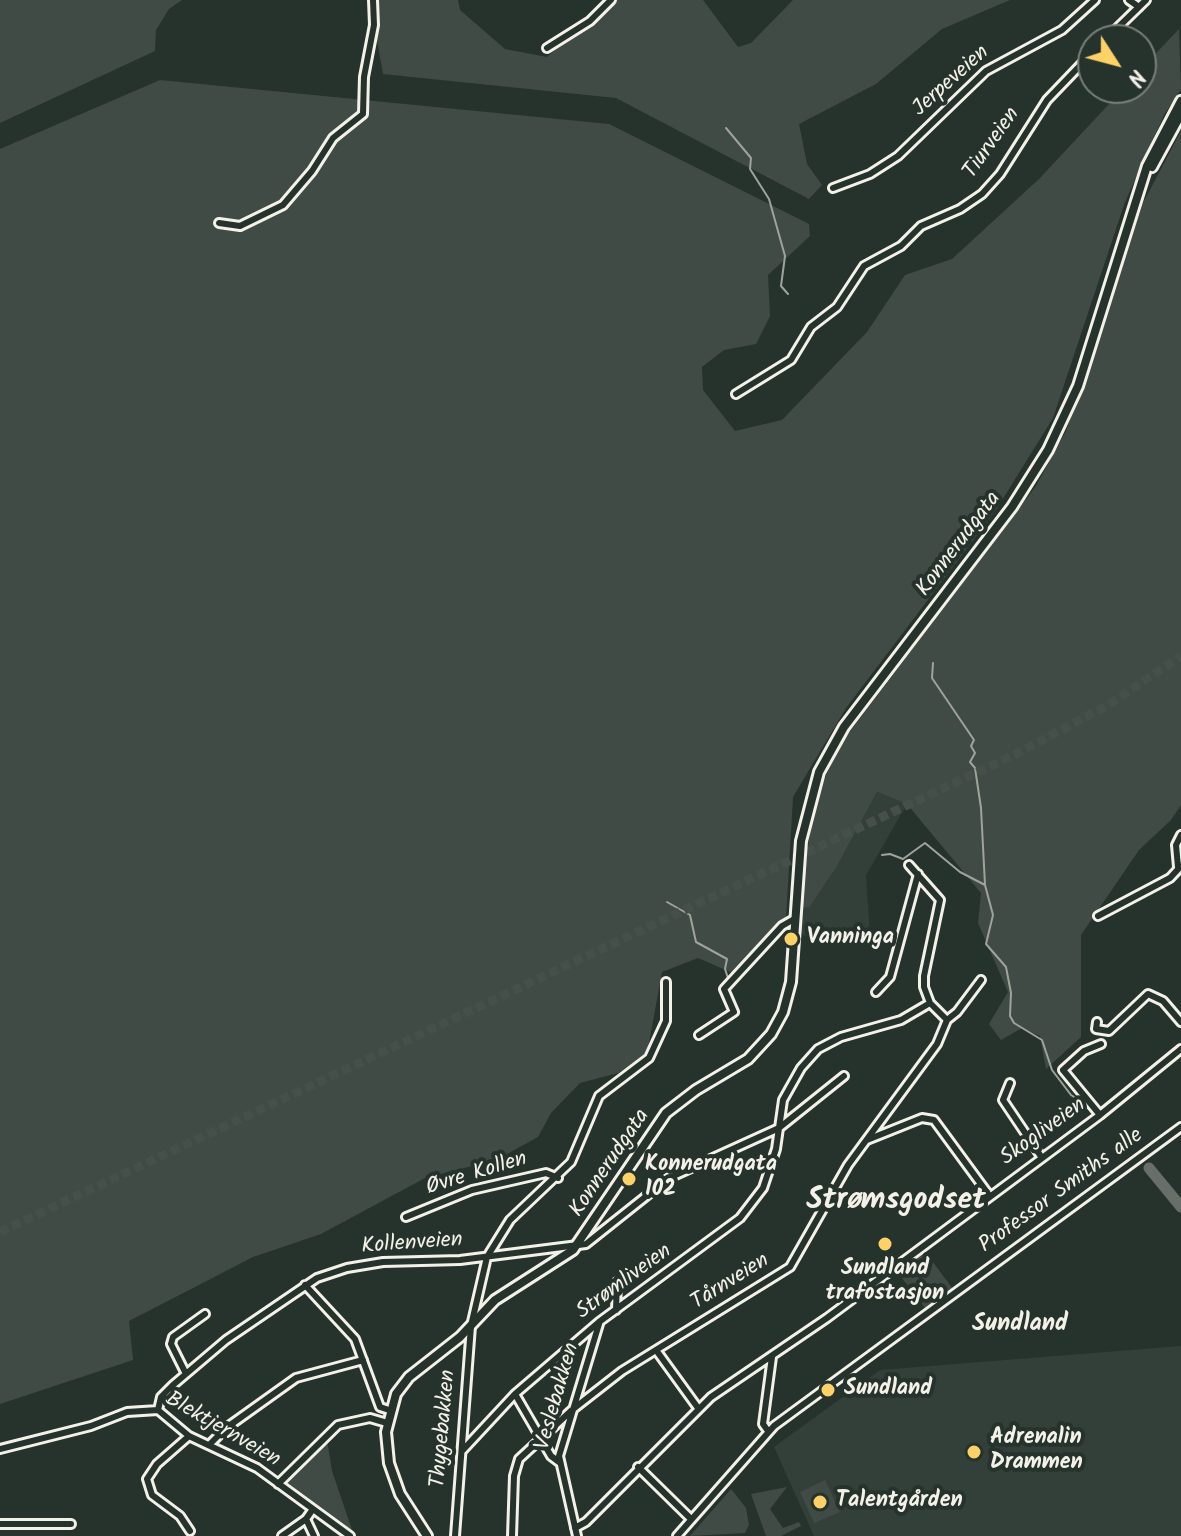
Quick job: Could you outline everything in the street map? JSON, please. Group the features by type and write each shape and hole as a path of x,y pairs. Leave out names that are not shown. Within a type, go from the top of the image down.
{"main road":[{"name":"Konnerudgata","path":"427,1536 393,1479 386,1446 389,1410 409,1377 472,1331 495,1300 557,1263 578,1245 666,1113 696,1090 748,1059 771,1034 789,992 803,826 825,759 854,713 1012,507 1048,450 1078,386 1155,148 1181,101"},
{"name":"Konnerudgata","path":"1144,182 1181,114"}],"street":[{"path":"219,223 235,227 273,210 297,191 333,138 363,114 364,77 374,25 373,0"},
{"path":"547,48 586,25 611,0"},
{"name":"Jerpeveien","path":"833,188 870,174 898,156 986,71 1062,30 1095,0"},
{"path":"1129,0 1139,7"},
{"path":"1121,24 1146,0"},
{"name":"Tiurveien","path":"736,394 791,360 811,327 837,307 864,266 901,246 921,226 960,209 982,194 1000,174 1040,109 1077,69"},
{"path":"1098,916 1170,878 1180,867 1176,845 1181,835"},
{"path":"909,865 940,900 924,987 930,1003 947,1020"},
{"path":"876,992 890,977 918,874"},
{"path":"699,1035 734,1012 724,989 782,926 796,918"},
{"name":"Tårnveien","path":"512,1536 515,1468 541,1438 572,1410 656,1350 790,1267 835,1186 937,1044 947,1020 957,1012 981,980"},
{"name":"Thygebakken","path":"455,1536 472,1331 487,1257 510,1220 558,1178 571,1162 599,1096 642,1066 654,1050 666,1021 666,982"},
{"path":"1097,1022 1096,1029 1109,1031 1148,994 1163,1001 1181,1022"},
{"name":"Strømliveien","path":"462,1451 515,1394 599,1322 740,1218 763,1188 783,1100 801,1068 818,1049 841,1037 901,1020 930,1003"},
{"path":"1100,1115 1063,1070 1084,1051 1101,1044"},
{"name":"Skogliveien","path":"576,1532 698,1408 1100,1115 1181,1049"},
{"path":"779,1128 844,1076"},
{"path":"1010,1083 1003,1100 1042,1158"},
{"path":"866,1141 922,1118 934,1120 989,1195"},
{"name":"Professor Smiths alle","path":"677,1536 768,1431 1181,1127"},
{"name":"Konnerudgata","path":"578,1245 586,1244 656,1187 779,1128"},
{"name":"Øvre Kollen","path":"406,1217 472,1190 546,1173 558,1178"},
{"name":"Kollenveien","path":"158,1410 161,1397 251,1321 329,1273 357,1266 487,1257 578,1245"},
{"path":"616,1310 617,1282"},
{"path":"305,1285 355,1339 380,1407 389,1410"},
{"path":"186,1374 171,1344 173,1337 205,1314"},
{"name":"Veslebakken","path":"576,1532 559,1462 599,1322"},
{"path":"656,1350 698,1408"},
{"path":"768,1431 763,1423 772,1357"},
{"path":"210,1444 226,1428 296,1378 363,1360"},
{"path":"515,1394 551,1456 559,1462"},
{"name":"Blektjernveien","path":"0,1449 127,1412 158,1410 189,1436 257,1468 350,1536"},
{"name":"Blektjernveien","path":"278,1484 338,1425 370,1418 387,1423"},
{"path":"189,1436 157,1464 147,1479 152,1495 180,1516 190,1531"},
{"path":"638,1467 691,1519"},
{"path":"282,1536 306,1519 313,1509"},
{"path":"306,1519 314,1536"},
{"path":"0,1524 71,1524"}],"shaded area":[{"path":"0,0 182,0 169,9 156,30 155,51 0,123"},
{"path":"370,0 458,0 460,10 505,49 547,57 613,0 703,0 738,47 751,43 793,0 1010,0 942,29 876,84 799,124 807,164 822,185 809,199 616,98 383,74"},
{"path":"1179,29 1181,89 1164,115 1125,202 1053,418 996,510 846,708 793,797 786,918 774,933 735,974 698,958 662,972 647,1054 618,1073 580,1083 551,1113 538,1137 496,1160 425,1178 321,1234 253,1257 129,1321 133,1360 0,1404 0,149 160,80 609,124 809,224 810,236 768,275 770,316 756,344 724,350 702,367 703,390 735,431 782,420 867,332 905,275 952,259 1039,179 1109,104 1157,104 1157,52"},
{"path":"1181,131 1181,805 1171,820 1139,850 1081,935 1081,1037 1046,1069 1040,1036 1022,1028 1001,1040 989,1024 1008,992 978,923 981,893 907,804 877,792 836,868 809,908 801,907 813,805 839,746 1036,486 1066,431 1143,203"},
{"path":"877,792 907,804 866,875 870,935 848,933 814,946 801,932 801,907 809,908 836,868"},
{"path":"923,1249 953,1289 925,1308 895,1269"},
{"name":"Sundland","path":"1181,1346 1181,1536 814,1536 774,1447 880,1370"},
{"path":"327,1440 332,1471 352,1530 286,1487 289,1475"},
{"name":"Talentgården","path":"825,1480 840,1512 814,1523 800,1492"},
{"path":"787,1487 770,1509 783,1528 799,1522 801,1526 781,1536 766,1536 751,1494"},
{"path":"731,1489 746,1508 749,1525 745,1533 690,1536"}],"waterway":[{"path":"726,128 751,158 750,169 769,199 785,256 781,286 788,294"},
{"path":"933,663 932,678 974,740 971,746 975,753 970,762 975,768 981,808 985,885"},
{"path":"882,855 890,854 903,859 925,843 960,872 985,885 993,915 986,944 1006,967 1011,993 1010,1016 1014,1023 1042,1040 1052,1070 1071,1095 1094,1110"},
{"path":"667,902 690,915 696,942 727,959 725,969 728,978"},
{"path":"1149,1168 1181,1207"}],"tunnel":[{"path":"0,1232 1014,755 1108,705 1181,656"}],"place":[{"name":"Vanninga","path":"791,939"},
{"name":"Konnerudgata 102","path":"629,1179"},
{"name":"Sundland trafostasjon","path":"885,1244"},
{"name":"Sundland","path":"828,1390"},
{"name":"Adrenalin Drammen","path":"974,1452"},
{"name":"Talentgården","path":"820,1502"}],"district":[{"name":"Strømsgodset","path":"896,1203"},
{"name":"Sundland","path":"1020,1326"}]}
